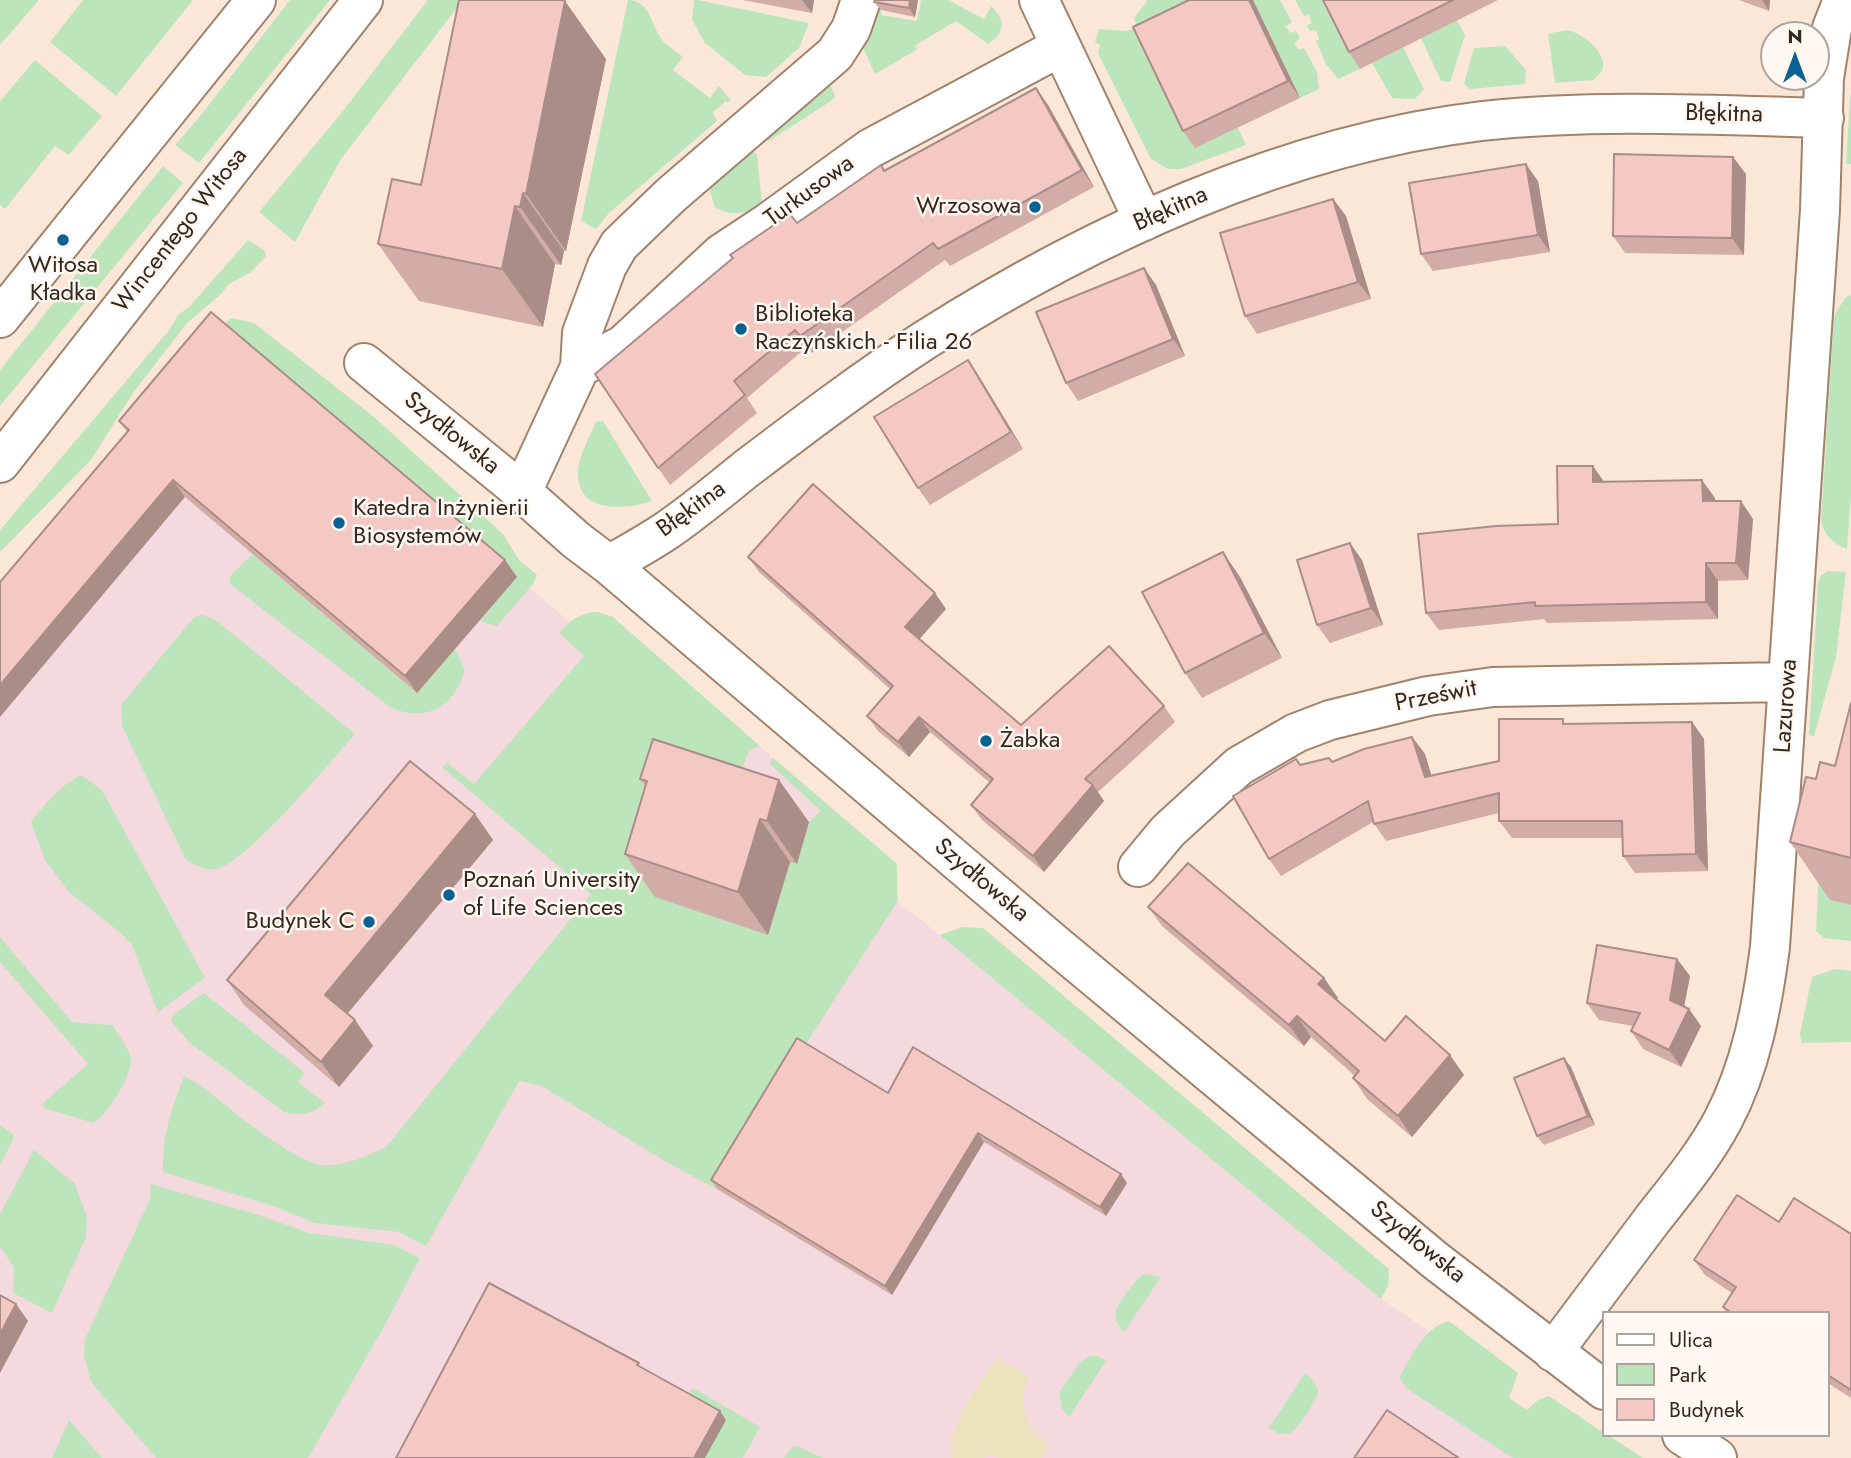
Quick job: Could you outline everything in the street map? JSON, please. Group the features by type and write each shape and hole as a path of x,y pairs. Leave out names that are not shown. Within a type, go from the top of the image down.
{"street":[{"path":"0,318 256,0"},
{"name":"Wincentego Witosa","path":"0,463 363,0"},
{"path":"522,492 580,367 582,333 607,266 619,245 671,195 835,54 851,29 861,0"},
{"path":"1039,0 1144,221"},
{"name":"Lazurowa","path":"1553,1352 1696,1163 1723,1120 1741,1077 1760,1011 1770,947 1804,462 1824,78 1832,27 1843,0"},
{"name":"Turkusowa","path":"580,367 623,345 722,253 871,148 1060,47"},
{"name":"Błękitna","path":"609,565 665,531 826,408 925,340 1028,279 1144,221 1223,187 1384,138 1480,122 1555,116 1667,114 1824,118"},
{"name":"Szydłowska","path":"364,363 522,492 1057,946 1436,1261 1602,1389"},
{"name":"Prześwit","path":"1138,867 1168,831 1239,766 1296,733 1330,720 1428,696 1493,687 1788,682"},
{"path":"1685,1437 1717,1458"}],"shaded area":[{"name":"Poznań University of Life Sciences","path":"321,412 635,680 652,653 897,864 898,902 1381,1299 1506,1383 1509,1398 1602,1458 0,1458 0,613 141,447"}],"green space":[{"path":"0,0 39,0 0,45"},
{"path":"83,0 193,0 116,96 50,42"},
{"path":"290,0 330,0 199,163 175,145"},
{"path":"428,0 463,0 341,159 295,242 259,212 339,116"},
{"path":"628,0 642,5 664,42 683,57 673,70 710,98 719,86 731,100 713,112 717,121 609,213 596,229 581,221"},
{"path":"694,0 809,23 799,48 766,77 745,75 704,42 692,19"},
{"path":"882,0 881,15 917,21 921,0 948,0 984,19 991,6 1002,21 1001,31 988,44 956,21 914,46 918,49 875,74 858,43"},
{"path":"1148,0 1237,0 1238,128 1246,145 1181,169 1168,169 1151,159 1098,53 1100,45 1095,42 1099,29 1127,31 1137,27 1134,18"},
{"path":"1253,0 1280,0 1292,22 1286,26 1290,33 1296,31 1300,38 1294,43 1299,50 1304,48 1317,72 1319,89 1300,98"},
{"path":"1295,0 1326,0 1360,69 1338,79 1326,64 1316,41 1319,39 1316,30 1310,31 1307,25 1312,23 1309,15 1304,16"},
{"path":"1457,20 1465,35 1450,82 1441,81 1421,38"},
{"path":"1566,30 1586,39 1602,58 1602,71 1594,80 1555,83 1548,34"},
{"path":"1505,46 1526,70 1525,84 1470,89 1464,84 1474,48"},
{"path":"1403,47 1424,89 1415,99 1392,98 1372,63"},
{"path":"35,60 102,116 69,155 55,146 5,209 0,205 0,101"},
{"path":"827,78 835,96 831,101 769,141 760,137"},
{"path":"1851,92 1851,164 1846,164 1850,98"},
{"path":"746,147 757,154 762,205 744,212 727,212 715,207 709,188"},
{"path":"163,166 183,183 0,406 0,370"},
{"path":"248,240 264,250 266,256 251,272 229,284 187,323 133,393 91,460 0,552 0,530 170,329 178,315 189,307"},
{"path":"1851,295 1851,495 1847,549 1830,538 1821,519 1834,316 1845,298"},
{"path":"232,318 254,323 373,416 503,534 519,560 537,575 533,584 497,626 479,621 516,577 220,327"},
{"path":"603,421 652,501 629,506 605,506 586,496 580,487 578,467 582,454 596,422"},
{"path":"252,554 417,693 455,649 465,670 454,694 437,709 427,713 415,714 390,707 230,584 230,576"},
{"path":"1828,571 1846,572 1836,657 1814,736 1809,735 1818,583 1821,575"},
{"path":"598,612 613,617 760,746 749,750 741,772 790,862 797,864 809,822 821,811 769,763 773,758 897,864 897,902 717,1189 668,1163 540,1085 519,1081 426,1246 399,1232 314,1223 276,1207 163,1172 168,1123 184,1076 278,1144 310,1162 339,1164 386,1147 591,894 442,767 447,763 474,784 584,656 559,633 576,618"},
{"path":"202,615 216,620 355,734 267,831 230,863 216,869 200,867 186,860 122,726 121,705 195,616"},
{"path":"81,775 102,790 205,978 158,1012 132,945 69,892 45,860 31,822 59,790"},
{"path":"1820,849 1831,900 1851,905 1851,941 1824,938 1816,931"},
{"path":"963,927 983,928 1389,1269 1388,1286 1381,1299 940,935"},
{"path":"0,937 72,1022 113,1025 128,1050 131,1066 124,1084 94,1123 43,1108 44,1102 88,1064 0,962"},
{"path":"1835,969 1851,971 1851,1042 1802,1043 1800,1034 1812,977"},
{"path":"204,993 305,1073 298,1082 325,1103 306,1114 284,1112 189,1042 171,1021 175,1013"},
{"path":"0,1125 13,1134 13,1140 0,1165"},
{"path":"34,1150 75,1184 87,1217 86,1237 52,1313 13,1293 14,1267 0,1247 0,1214"},
{"path":"151,1184 310,1233 394,1245 420,1258 385,1325 308,1458 156,1458 91,1382 84,1356 85,1339 150,1199"},
{"path":"1144,1274 1161,1277 1124,1332 1119,1327 1116,1312 1124,1296"},
{"path":"1449,1321 1518,1373 1509,1398 1527,1410 1538,1400 1549,1396 1602,1432 1602,1437 1611,1437 1643,1458 1513,1458 1409,1390 1399,1378 1425,1336 1440,1324"},
{"path":"1090,1356 1098,1356 1106,1361 1069,1417 1062,1409 1059,1393 1080,1362"},
{"path":"1305,1373 1317,1388 1315,1401 1293,1431 1284,1434 1274,1431 1269,1428"},
{"path":"693,1388 760,1427 743,1458 705,1458 685,1397"},
{"path":"69,1420 102,1458 52,1458"},
{"path":"797,1446 823,1458 784,1458 792,1447"}],"sand":[{"path":"997,1357 1029,1377 1024,1396 1027,1416 1034,1431 1049,1446 1041,1458 999,1458 987,1453 985,1458 952,1458 951,1447 959,1420"}],"building":[{"path":"459,0 565,1 526,194 523,193 520,207 515,206 502,269 378,244 392,179 421,185"},
{"path":"910,0 909,8 874,2"},
{"path":"1189,0 1249,0 1288,81 1183,131 1133,27"},
{"path":"1323,0 1453,0 1349,52"},
{"path":"1036,88 1082,170 938,249 933,243 800,336 795,330 734,381 745,395 658,468 595,374 733,258 730,255 790,214 797,223 881,165 884,171"},
{"path":"1614,154 1733,157 1732,238 1613,236"},
{"path":"1526,164 1538,235 1421,254 1409,183"},
{"path":"1333,199 1358,282 1245,316 1220,233"},
{"path":"1144,268 1173,339 1066,383 1036,312"},
{"name":"Katedra Inżynierii Biosystemów","path":"211,312 505,560 405,676 173,480 0,685 0,582 129,430 119,421"},
{"path":"968,360 1011,432 918,488 874,417"},
{"path":"1557,466 1593,466 1593,482 1702,480 1703,501 1741,501 1736,563 1706,563 1706,602 1535,606 1535,602 1426,613 1418,534 1496,526 1558,524"},
{"path":"813,484 935,593 905,627 1021,725 1109,646 1164,706 1085,779 1093,785 1033,856 971,805 993,779 919,717 898,742 867,716 893,686 748,557"},
{"path":"1350,543 1371,608 1317,625 1297,560"},
{"path":"1223,552 1264,633 1185,673 1142,592"},
{"path":"1851,703 1851,858 1790,842 1806,777 1816,779 1820,762 1835,766"},
{"path":"1499,719 1563,719 1563,724 1692,722 1696,854 1623,856 1622,821 1499,821 1499,793 1374,824 1368,801 1269,859 1233,796 1296,759 1300,765 1329,758 1332,762 1364,749 1412,737 1425,777 1499,761"},
{"path":"653,739 779,780 767,821 760,819 738,892 625,854 647,781 640,779"},
{"name":"Budynek C","path":"410,761 475,814 325,995 355,1020 321,1062 227,980"},
{"path":"1188,863 1324,978 1318,984 1385,1041 1406,1016 1450,1055 1398,1116 1353,1078 1359,1071 1297,1016 1289,1025 1148,907"},
{"path":"1597,945 1677,959 1670,1000 1689,1009 1669,1050 1631,1031 1640,1013 1587,1003"},
{"path":"797,1038 888,1093 913,1047 1121,1174 1100,1207 978,1133 885,1286 711,1180"},
{"path":"1564,1058 1588,1116 1537,1136 1514,1078"},
{"path":"1737,1195 1779,1222 1794,1198 1851,1234 1851,1390 1830,1376 1830,1311 1729,1311 1723,1307 1736,1287 1694,1260"},
{"path":"489,1283 639,1363 637,1365 720,1411 694,1458 396,1458"},
{"path":"0,1295 16,1304 0,1334"},
{"path":"1387,1410 1459,1458 1354,1458"}],"place":[{"name":"Wrzosowa","path":"1035,207"},
{"name":"Witosa Kładka","path":"63,240"},
{"name":"Biblioteka Raczyńskich - Filia 26","path":"741,329"},
{"name":"Katedra Inżynierii Biosystemów","path":"339,523"},
{"name":"Żabka","path":"986,741"},
{"name":"Poznań University of Life Sciences","path":"449,895"},
{"name":"Budynek C","path":"369,922"}]}
